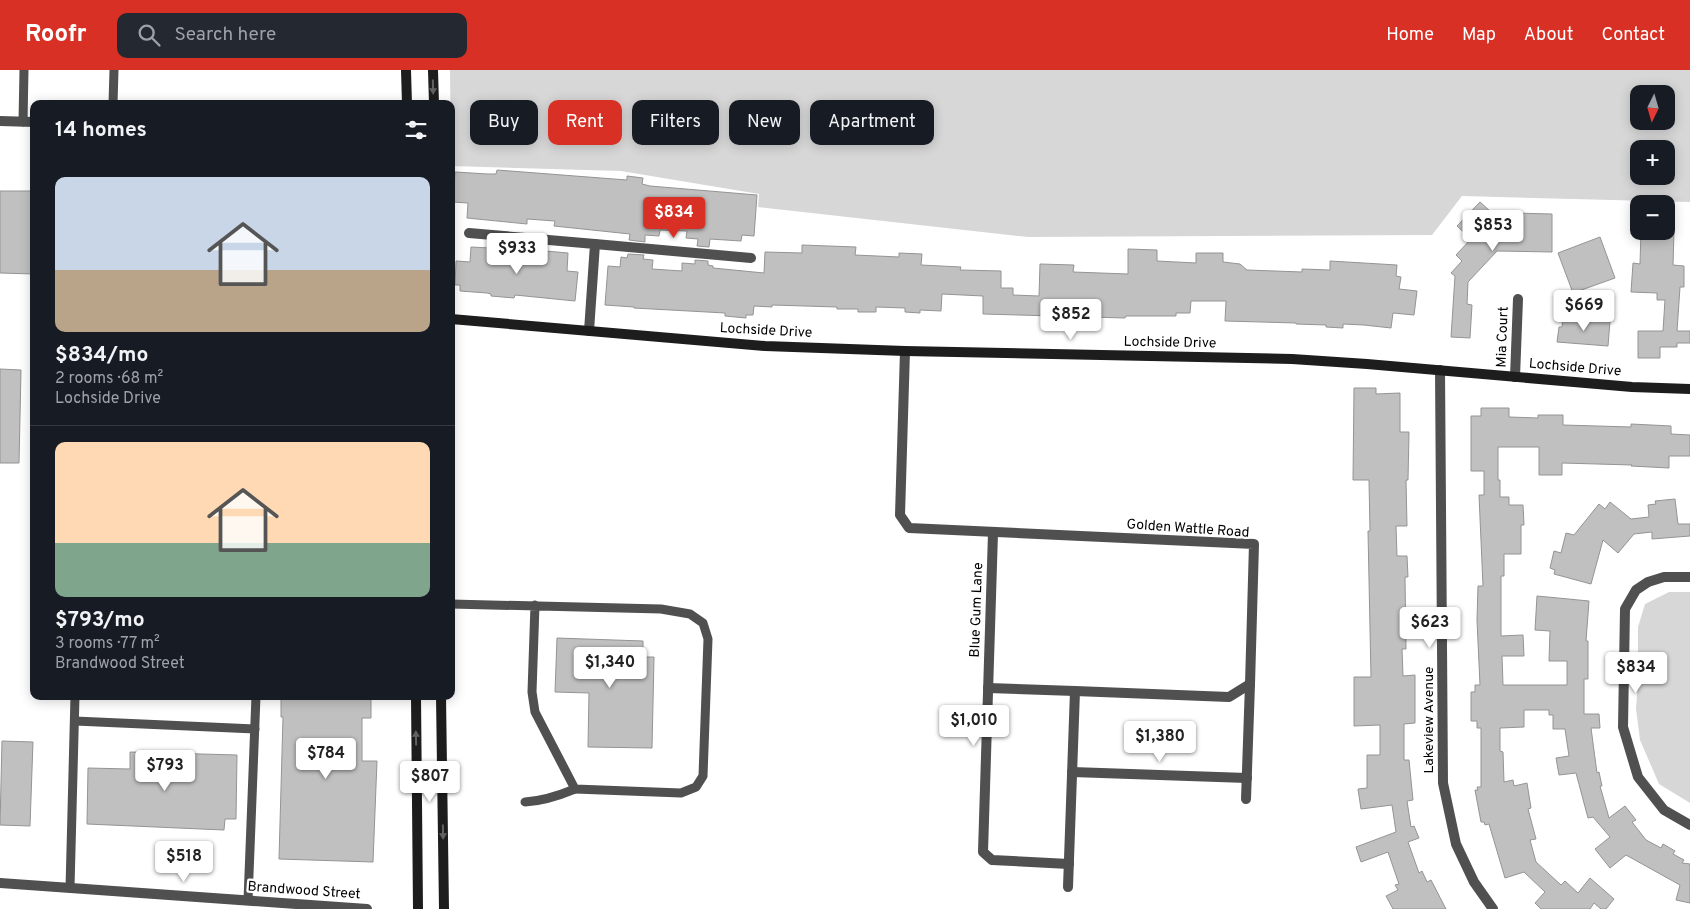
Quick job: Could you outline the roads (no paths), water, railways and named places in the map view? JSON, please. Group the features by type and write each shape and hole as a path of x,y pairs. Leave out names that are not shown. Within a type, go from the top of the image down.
{"street":[{"path":"406,70 407,100"},
{"path":"433,70 434,100"},
{"path":"0,121 30,122"},
{"path":"469,233 751,258"},
{"path":"589,331 595,244"},
{"name":"Mia Court","path":"1515,377 1518,299"},
{"name":"Lochside Drive","path":"455,319 765,346 1292,360 1367,364 1632,387 1690,389"},
{"name":"Golden Wattle Road","path":"905,351 900,515 909,528 1254,544 1250,684"},
{"name":"Lakeview Avenue","path":"1440,370 1443,783 1456,844 1474,882 1493,909"},
{"name":"Blue Gum Lane","path":"993,533 983,852 992,860 1069,864"},
{"path":"1690,577 1664,577 1648,582 1636,590 1625,609 1622,727 1638,777 1664,810 1690,825"},
{"path":"988,688 1230,697 1250,684"},
{"path":"1246,799 1250,684"},
{"path":"1068,887 1075,691"},
{"path":"416,700 418,909"},
{"path":"441,700 444,909"},
{"path":"1072,772 1247,778"},
{"name":"Brandwood Street","path":"0,883 367,909"}],"lane":[{"path":"23,122 24,70"},
{"path":"113,100 114,70"},
{"path":"455,604 662,609 690,614 703,623 708,639 703,776 696,787 681,793 575,789 556,797 525,802"},
{"path":"535,605 532,692 535,712 575,789"},
{"path":"70,888 75,700"},
{"path":"248,900 256,700"},
{"path":"74,721 255,729"}]}
